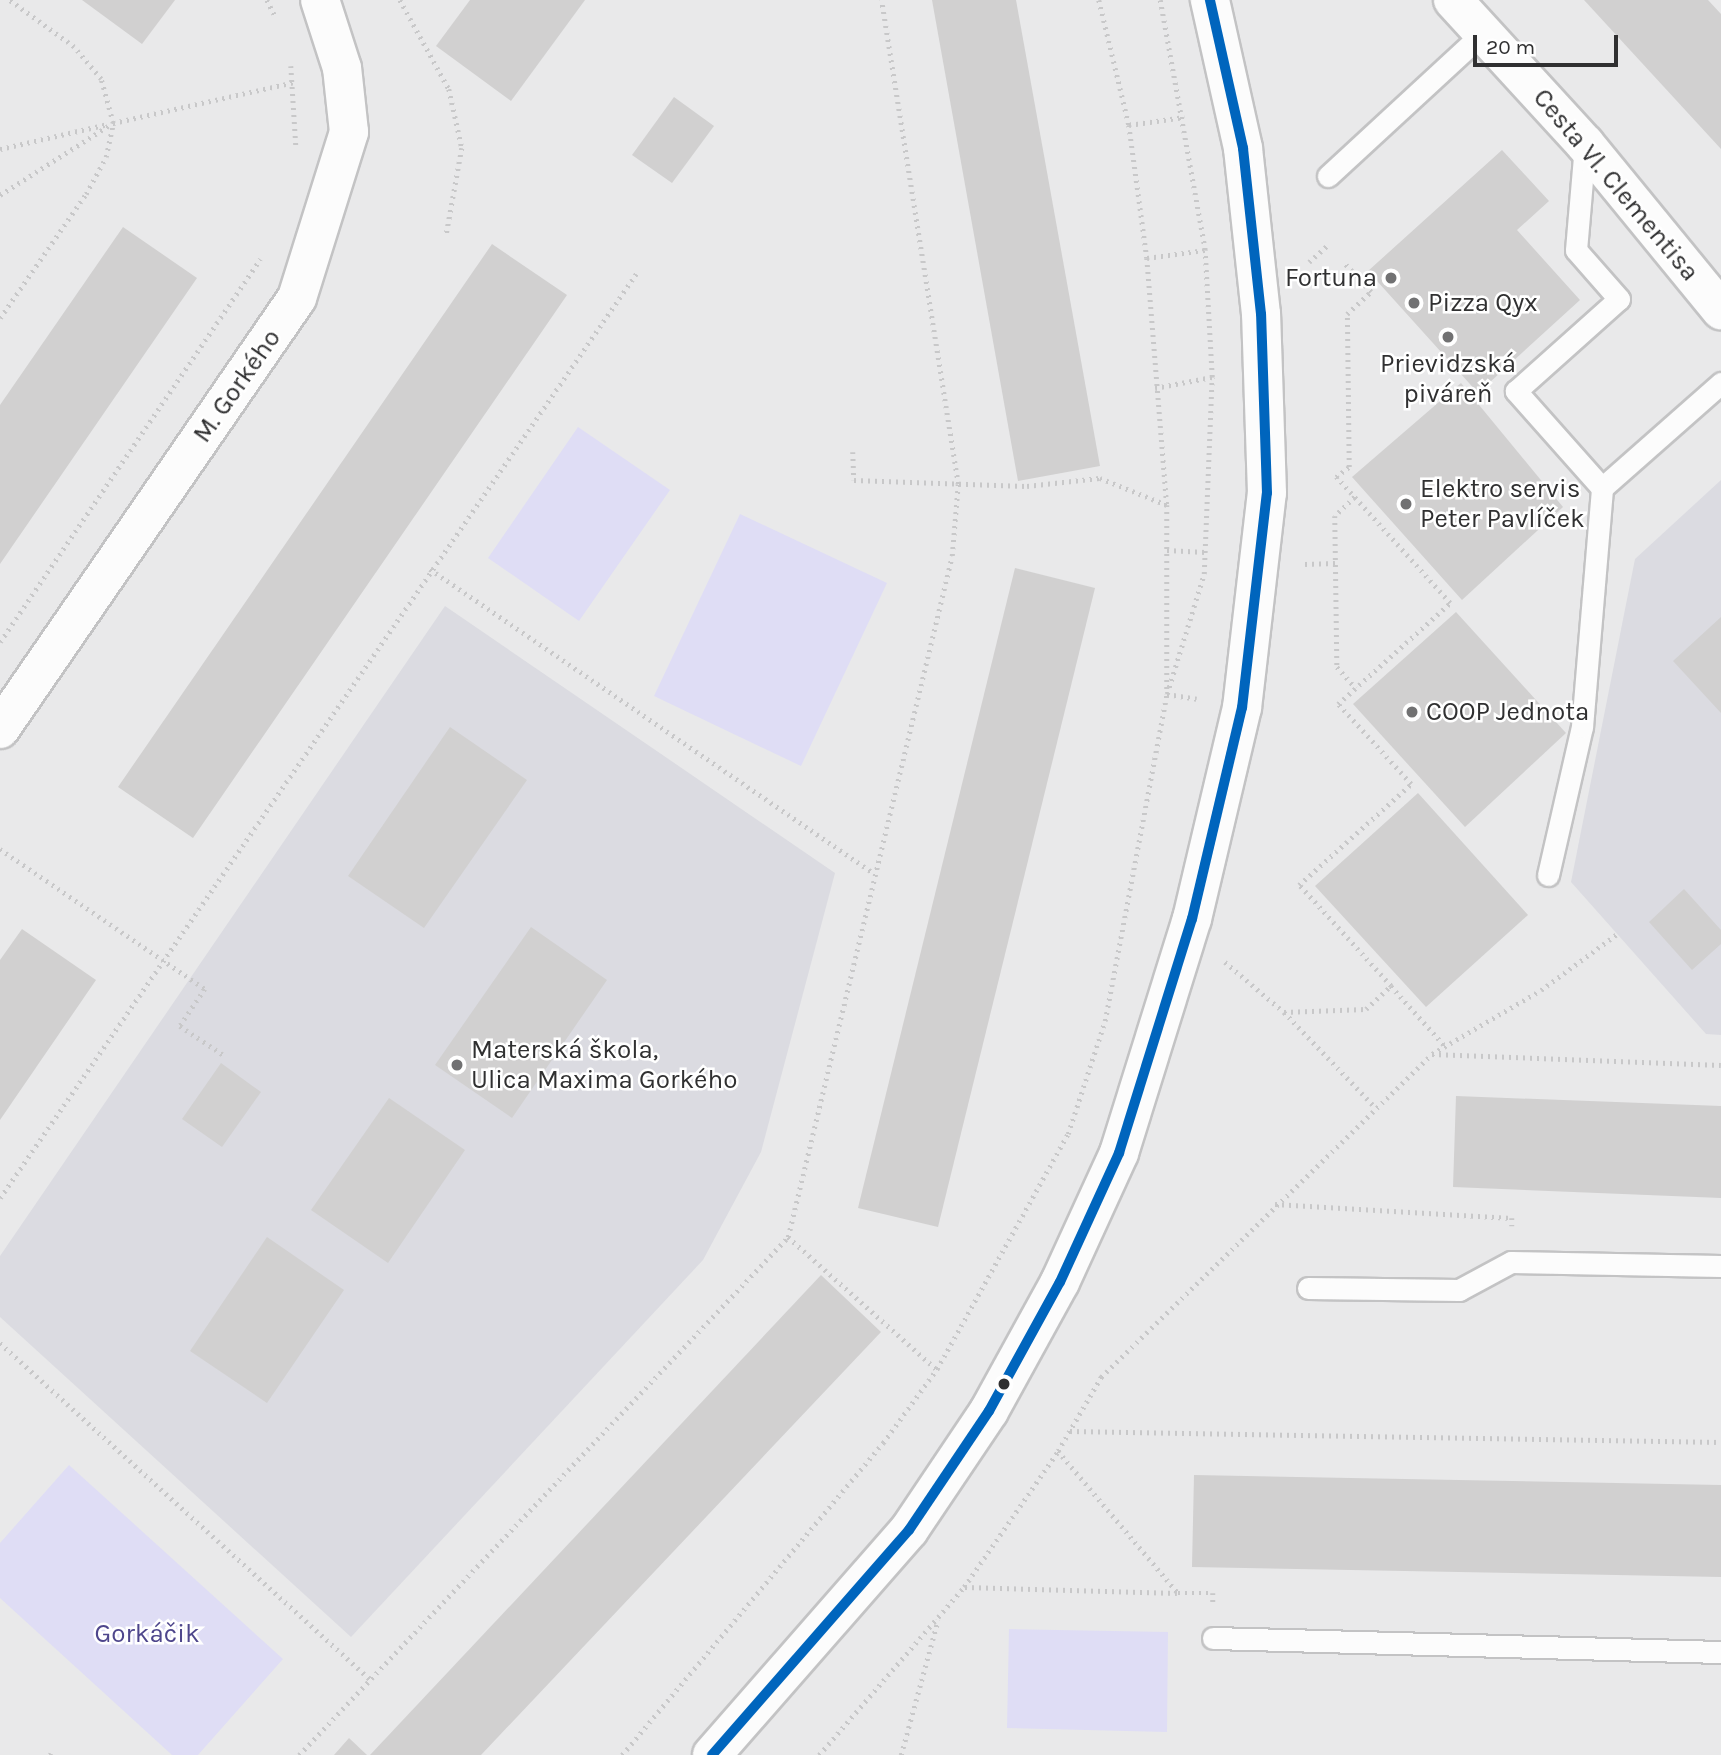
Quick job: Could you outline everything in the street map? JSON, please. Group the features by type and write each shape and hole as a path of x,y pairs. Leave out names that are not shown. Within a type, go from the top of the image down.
{"street":[{"name":"M. Gorkého","path":"0,729 297,298 349,132 342,68 320,0"},
{"path":"712,1755 909,1530 989,1411 1060,1282 1119,1153 1192,919 1242,708 1267,494 1261,314 1243,148 1210,0"},
{"name":"Cesta Vl. Clementisa","path":"1453,0 1585,144 1721,310"}],"lane":[{"path":"1328,176 1483,33"},
{"path":"1585,144 1576,250 1619,299 1516,391 1602,488"},
{"path":"1548,875 1582,727 1602,488 1721,383"},
{"path":"1308,1288 1459,1290 1511,1262 1721,1266"},
{"path":"1213,1638 1721,1651"}],"path":[{"path":"0,318 86,194 106,157 113,123 102,79 74,47 9,0"},
{"path":"267,0 279,25"},
{"path":"400,0 449,89 462,148 446,237"},
{"path":"299,1755 788,1237 952,556 957,484 881,0"},
{"path":"1099,0 1129,125 1147,258 1155,388 1167,505 1167,694"},
{"path":"622,1755 883,1443 937,1369 1068,1134 1105,1021 1167,694 1204,574 1212,377 1205,250 1184,117 1160,0"},
{"path":"290,60 294,83 293,159"},
{"path":"0,149 294,83 342,68"},
{"path":"1129,125 1184,117"},
{"path":"0,195 113,123"},
{"path":"1309,262 1328,246"},
{"path":"0,642 268,247"},
{"path":"1147,258 1205,250"},
{"path":"1344,263 1371,292 1347,314 1349,467 1336,477 1450,603 1338,704 1411,784 1299,885 1445,1046"},
{"path":"0,1198 430,569 636,274"},
{"path":"1155,388 1212,377"},
{"path":"853,452 854,480 1027,486 1100,478 1167,505"},
{"path":"1355,498 1335,516 1335,564 1337,667 1356,688"},
{"path":"1167,550 1205,552"},
{"path":"1307,564 1335,564"},
{"path":"430,569 874,874"},
{"path":"1167,694 1242,708"},
{"path":"0,849 205,989 180,1026 225,1056"},
{"path":"819,1755 964,1587 1058,1451 1101,1377 1275,1203 1432,1054 1541,990 1617,934"},
{"path":"1225,961 1284,1012 1375,1107"},
{"path":"1284,1012 1366,1009 1391,986"},
{"path":"1432,1054 1721,1065"},
{"path":"1275,1203 1513,1218 1511,1262"},
{"path":"788,1237 937,1369"},
{"path":"0,1343 371,1680"},
{"path":"1070,1431 1721,1443"},
{"path":"1058,1451 1178,1593"},
{"path":"964,1587 1213,1593 1213,1638"},
{"path":"901,1755 939,1616"}],"shaded area":[{"path":"1721,480 1721,1035 1706,1034 1571,882 1635,559"},
{"name":"Materská škola, Ulica Maxima Gorkého","path":"445,606 835,873 761,1152 703,1260 351,1637 0,1317 0,1256"}],"green space":[{"path":"578,427 670,490 579,621 488,558"},
{"path":"740,514 887,583 801,766 654,696"},
{"name":"Gorkáčik","path":"69,1465 283,1659 198,1755 172,1755 0,1598 0,1543"},
{"path":"1009,1629 1168,1632 1167,1732 1007,1728"}],"building":[{"path":"82,0 175,0 142,44"},
{"path":"470,0 585,0 511,101 436,46"},
{"path":"932,0 1016,0 1100,466 1018,481"},
{"path":"1584,0 1708,0 1721,14 1721,149"},
{"path":"674,97 714,126 672,183 632,155"},
{"path":"1502,150 1549,201 1517,230 1580,300 1478,393 1368,271"},
{"path":"123,227 197,278 0,564 0,405"},
{"path":"492,244 567,295 193,838 118,787"},
{"path":"1461,383 1563,507 1462,600 1352,477"},
{"path":"1015,568 1095,588 938,1227 858,1208"},
{"path":"1456,612 1566,733 1465,827 1353,704"},
{"path":"1721,617 1721,713 1673,661"},
{"path":"450,727 527,780 424,928 348,876"},
{"path":"1418,793 1528,915 1426,1007 1315,886"},
{"path":"1684,889 1721,930 1721,944 1692,970 1649,922"},
{"path":"531,927 607,980 512,1118 435,1065"},
{"path":"22,929 96,980 0,1120 0,960"},
{"path":"221,1063 261,1092 222,1147 182,1119"},
{"path":"1456,1096 1721,1106 1721,1198 1453,1187"},
{"path":"389,1098 465,1150 388,1263 311,1210"},
{"path":"267,1237 344,1290 267,1403 190,1351"},
{"path":"821,1275 881,1332 481,1755 370,1755"},
{"path":"1194,1475 1721,1485 1721,1577 1192,1567"},
{"path":"349,1738 367,1755 334,1755"}],"transit line":[{"path":"712,1755 909,1530 989,1411 1060,1282 1119,1153 1192,919 1242,708 1267,493 1261,314 1243,148 1210,0"}],"place":[{"name":"Fortuna","path":"1391,278"},
{"name":"Pizza Qyx","path":"1414,303"},
{"name":"Prievidzská piváreň","path":"1448,337"},
{"name":"Elektro servis Peter Pavlíček","path":"1406,504"},
{"name":"COOP Jednota","path":"1412,712"},
{"name":"Materská škola, Ulica Maxima Gorkého","path":"457,1065"}]}
